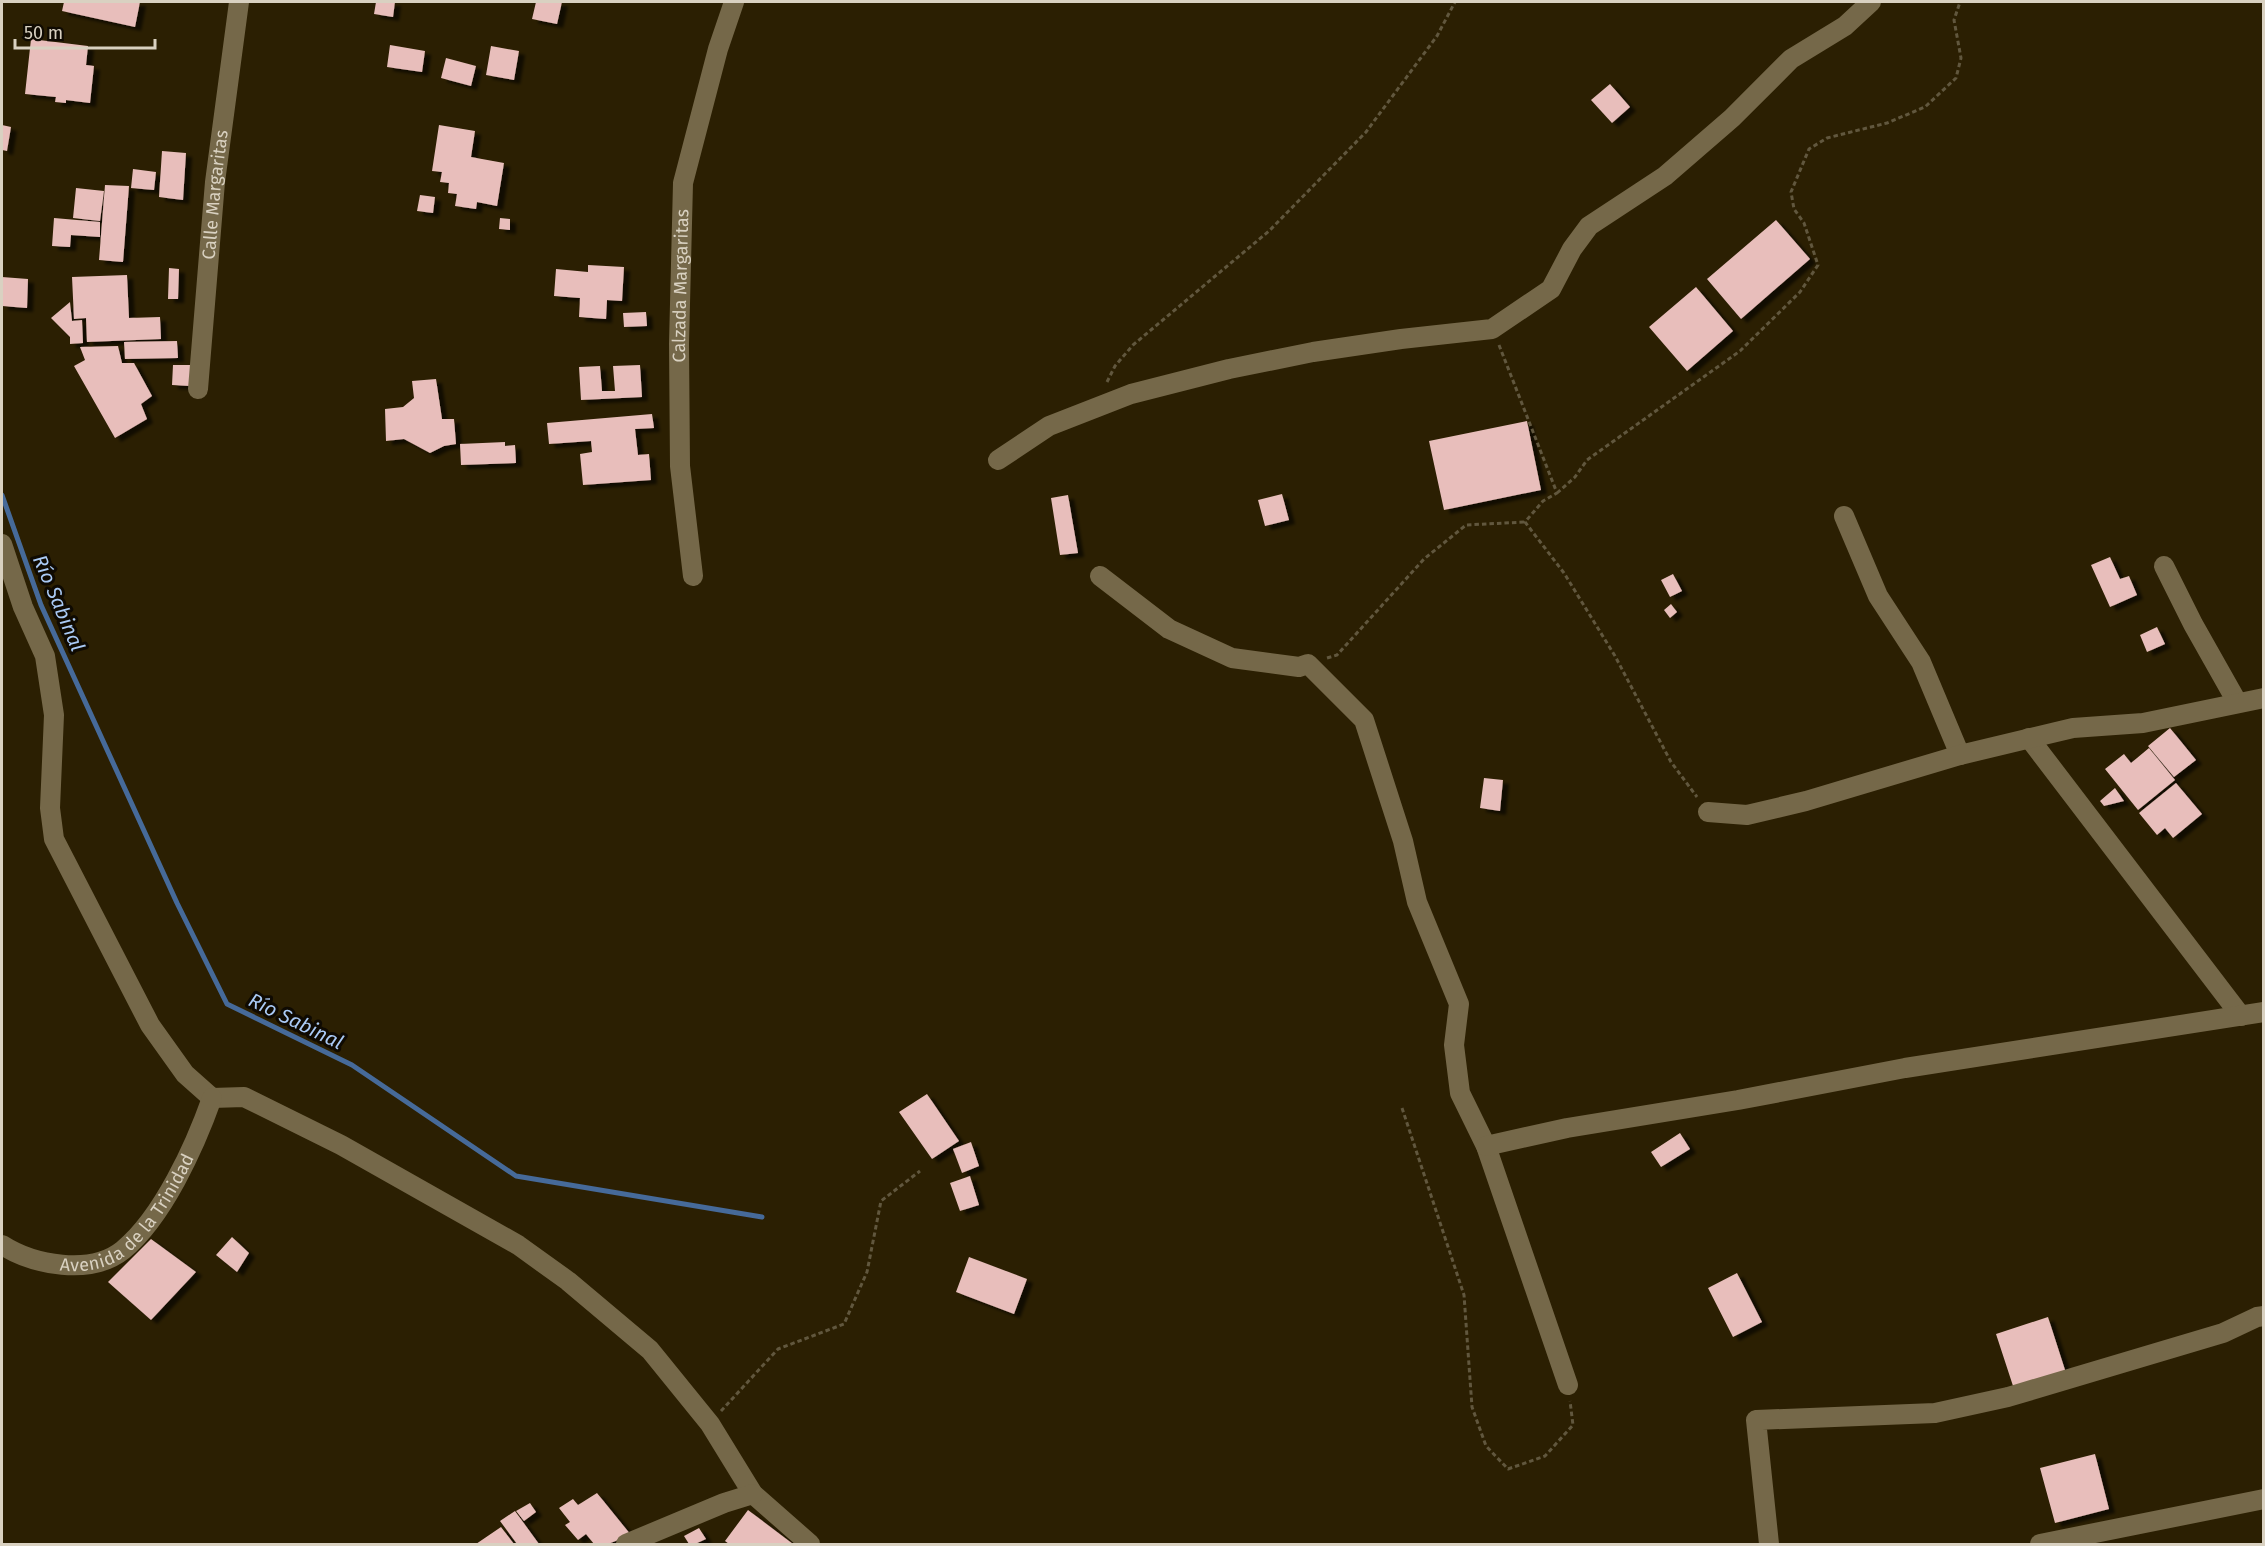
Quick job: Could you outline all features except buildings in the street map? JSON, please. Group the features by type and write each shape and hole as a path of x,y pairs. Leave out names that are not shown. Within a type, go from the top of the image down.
{"street":[{"name":"Calle Margaritas","path":"198,389 215,182 239,2"},
{"name":"Calzada Margaritas","path":"693,576 680,466 679,344 683,183 718,49 734,2"},
{"path":"998,460 1049,426 1131,394 1229,369 1313,352 1401,339 1492,330 1551,290 1572,249 1589,226 1665,176 1732,118 1791,59 1845,26 1871,2"},
{"path":"1844,516 1878,596 1921,662 1960,755"},
{"path":"2,543 23,608 45,656 54,715 50,798 54,839 150,1025 185,1074 212,1098 244,1097 295,1121 387,1170 518,1245 568,1281 650,1350 710,1424 753,1494 810,1545"},
{"path":"2164,566 2193,624 2237,702"},
{"path":"1100,576 1169,629 1232,658 1299,667 1308,664 1364,720 1403,841 1417,902 1460,1004 1454,1045 1460,1093 1486,1146 1568,1385"},
{"path":"1708,812 1747,815 1806,801 1960,755 2073,728 2143,723 2264,698"},
{"path":"2029,738 2241,1016"},
{"path":"1486,1146 1567,1128 1738,1100 1905,1068 2264,1012"},
{"name":"Avenida de la Trinidad","path":"2,1245 15,1253 53,1264 90,1265 122,1251 164,1201 197,1139 212,1098"},
{"path":"1769,1545 1756,1420 1935,1413 2008,1397 2223,1333 2264,1316"},
{"path":"626,1545 724,1503 753,1494"},
{"path":"2040,1545 2264,1499"}],"path":[{"path":"1095,408 1115,366 1133,345 1269,231 1366,132 1437,36 1455,2"},
{"path":"1308,664 1337,655 1424,559 1466,525 1525,522 1543,501 1557,493 1575,477 1587,460 1740,351 1800,292 1818,265 1804,224 1794,209 1791,192 1809,149 1827,138 1887,123 1925,107 1956,78 1960,58 1954,20 1960,2"},
{"path":"1492,330 1557,493"},
{"path":"1525,522 1564,573 1615,656 1671,762 1708,812"},
{"path":"1402,1108 1464,1295 1472,1407 1486,1446 1508,1469 1545,1456 1573,1425 1568,1385"},
{"path":"710,1424 778,1350 844,1324 867,1272 881,1201 920,1171"}],"waterway":[{"name":"Río Sabinal","path":"2,495 41,605 177,903 227,1004 352,1065 516,1176 762,1217"}]}
